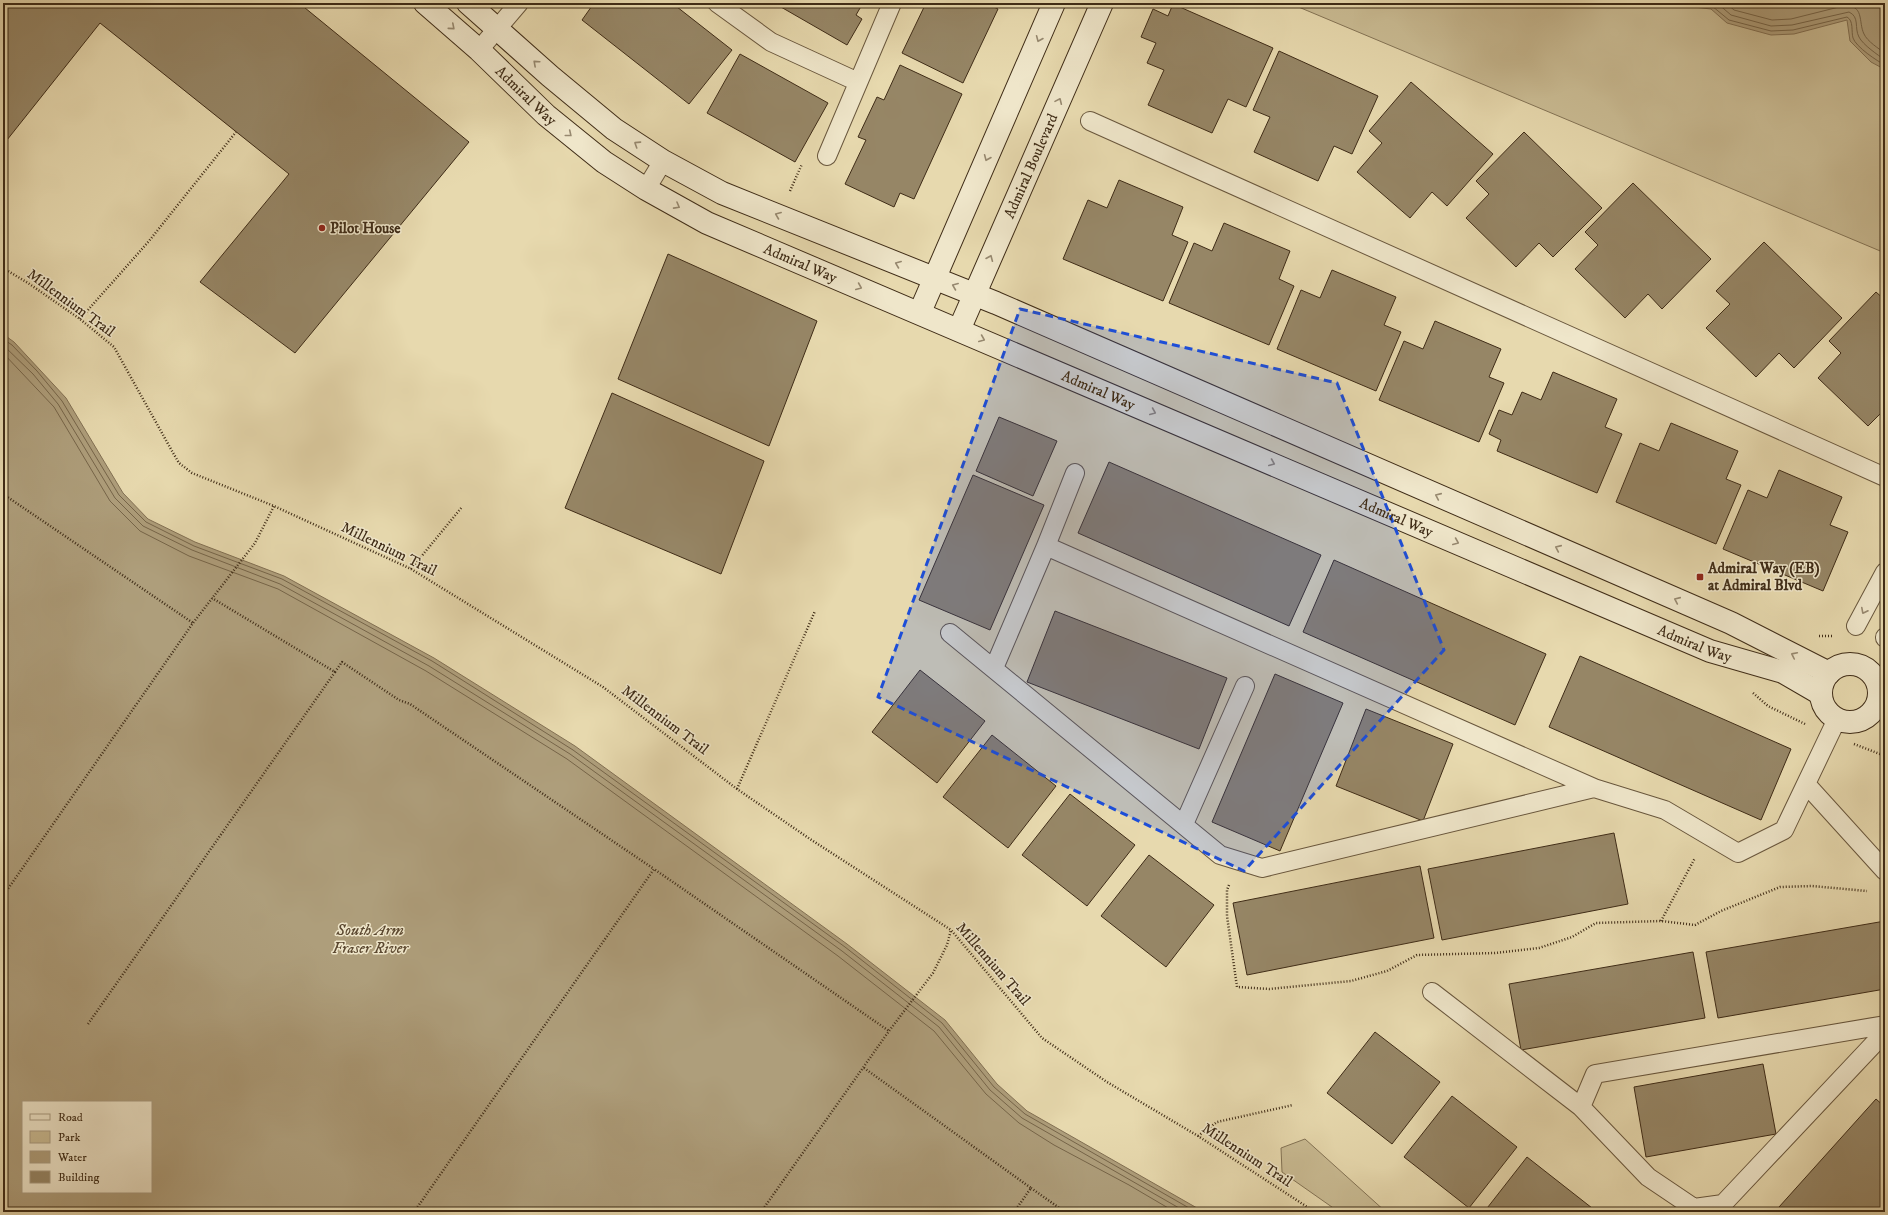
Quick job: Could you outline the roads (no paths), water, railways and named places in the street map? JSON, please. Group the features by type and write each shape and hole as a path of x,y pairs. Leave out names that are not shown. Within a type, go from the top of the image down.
{"street":[{"name":"Admiral Way","path":"425,3 479,50 546,115 604,162 646,189 707,223 920,312 1710,651 1783,672 1821,694"},
{"name":"Admiral Way","path":"468,3 498,28 550,76 614,129 663,161 722,193 974,294 1731,623 1829,673"},
{"path":"920,312 1054,3"},
{"name":"Admiral Boulevard","path":"959,330 1102,3"},
{"path":"1844,664 1853,664 1862,667 1875,677 1882,695 1878,702 1877,716 1853,722 1837,719 1828,711 1823,703 1821,694 1824,679 1829,673 1836,667 1844,664"}],"lane":[{"path":"479,50 519,3"},
{"path":"717,3 771,42 858,82"},
{"path":"827,156 892,3"},
{"path":"1090,121 1885,477"},
{"path":"646,189 663,161"},
{"path":"994,668 1046,546 1075,473"},
{"path":"1046,546 1594,788 1665,810 1738,853 1784,830 1807,785 1837,719"},
{"path":"1856,626 1885,572"},
{"path":"950,633 1220,855 1262,868 1594,788"},
{"path":"1184,824 1245,686"},
{"path":"1807,785 1885,871"},
{"path":"1432,992 1581,1108 1648,1177 1694,1208 1728,1208 1885,1032"},
{"path":"1581,1108 1595,1074 1885,1025"}],"water":[{"path":"1679,3 1885,3 1885,68 1884,69 1871,62 1850,41 1847,20 1794,34 1771,35 1727,23 1711,9 1685,6"},
{"name":"South Arm Fraser River","path":"3,334 14,342 66,398 123,493 148,519 195,542 284,576 434,658 575,746 847,944 945,1020 997,1084 1027,1111 1204,1212 3,1212"}],"place":[{"name":"Pilot House","path":"322,228"},
{"name":"Admiral Way (EB) at Admiral Blvd","path":"1700,577"}]}
